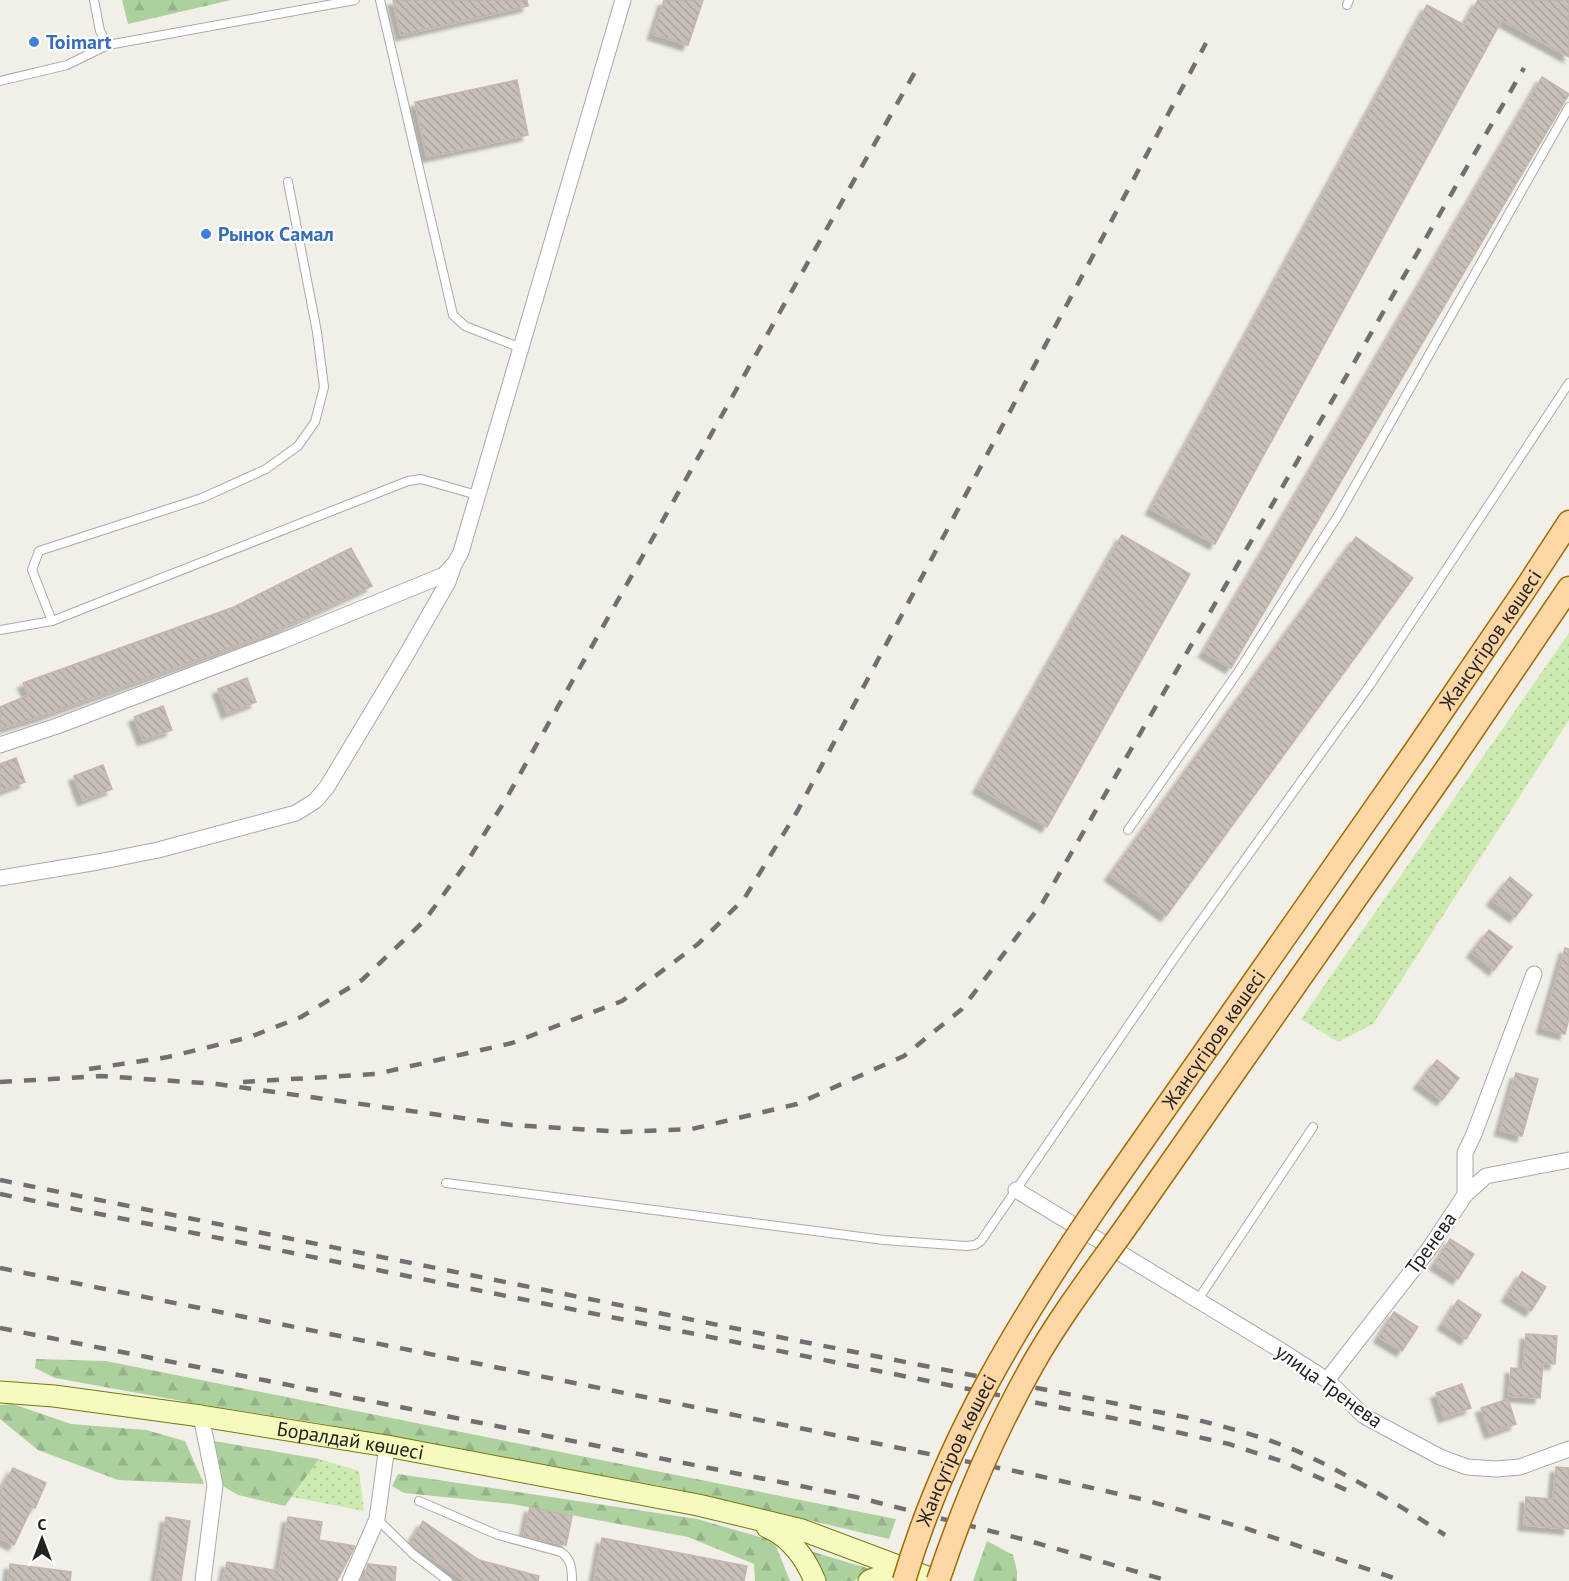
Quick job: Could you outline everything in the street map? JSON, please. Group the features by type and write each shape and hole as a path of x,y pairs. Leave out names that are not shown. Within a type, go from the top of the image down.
{"main road":[{"name":"Жансүгіров көшесі","path":"924,1579 933,1496 964,1424 1032,1303 1415,751 1569,522"},
{"name":"Жансүгіров көшесі","path":"924,1579 966,1503 1011,1404 1052,1334 1454,759 1569,588"},
{"name":"Боралдай көшесі","path":"0,1392 54,1396 201,1416 387,1446 698,1505"},
{"path":"698,1505 802,1530 924,1579"},
{"path":"698,1505 774,1530 785,1537 799,1552 815,1581"},
{"path":"869,1581 894,1572 924,1579"}],"street":[{"path":"0,878 158,850 296,813 315,801 327,787 448,582 461,552 623,0"},
{"path":"0,745 57,726 282,641 444,575 455,563"},
{"path":"1466,1195 1465,1153 1534,974"},
{"name":"Тренева","path":"1327,1380 1429,1249 1466,1195 1486,1176 1569,1160"},
{"name":"улица Тренева","path":"1016,1191 1327,1380 1364,1416 1440,1457 1467,1467 1496,1469 1520,1467 1569,1449"},
{"path":"201,1416 215,1485 203,1581"},
{"path":"350,1581 377,1519 387,1446"}],"lane":[{"path":"94,0 100,31 108,45"},
{"path":"0,81 67,65 108,45 355,0"},
{"path":"380,0 453,315 465,327 522,348"},
{"path":"1128,830 1238,672 1339,514 1569,107"},
{"path":"52,621 32,570 39,551 202,498 266,469 298,446 315,422 324,387 317,332 288,182"},
{"path":"446,1183 884,1240 966,1246 975,1245 981,1241 1178,953 1370,685 1569,383"},
{"path":"0,630 52,621 408,481 421,479 477,495"},
{"path":"1197,1301 1312,1127"},
{"path":"419,1501 498,1535 561,1552 568,1557 572,1581"},
{"path":"377,1519 413,1554 448,1581"}],"green space":[{"path":"122,0 231,0 128,24"},
{"path":"1569,633 1569,720 1373,1024 1338,1042 1301,1019"},
{"path":"36,1359 106,1361 896,1519 889,1539 671,1488 313,1422 55,1378 35,1368"},
{"path":"13,1404 71,1424 146,1430 185,1441 204,1484 118,1480 38,1450 0,1419 0,1405"},
{"path":"214,1441 319,1459 285,1506 238,1495 221,1485"},
{"path":"319,1459 359,1471 364,1511 292,1497"},
{"path":"398,1474 697,1519 774,1541 790,1581 755,1581 754,1564 688,1537 512,1504 404,1493 392,1486"},
{"path":"987,1541 1013,1555 1017,1581 973,1581"},
{"path":"810,1551 870,1569 854,1581 821,1581"}],"building":[{"path":"393,0 527,0 528,6 401,35"},
{"path":"664,0 703,0 688,45 653,34"},
{"path":"1478,0 1569,0 1569,57 1502,20 1215,544 1151,509 1427,5 1464,25"},
{"path":"1542,77 1569,94 1231,668 1204,652"},
{"path":"517,80 528,135 427,157 415,102"},
{"path":"1122,535 1190,574 1047,827 978,788"},
{"path":"1356,537 1413,578 1166,916 1110,875"},
{"path":"351,548 372,586 271,633 0,729 0,707 29,695 23,683 234,607"},
{"path":"247,678 256,702 227,713 218,689"},
{"path":"163,706 172,730 143,740 134,717"},
{"path":"16,758 25,782 0,791 0,764"},
{"path":"103,765 112,789 83,800 74,776"},
{"path":"1510,877 1532,895 1515,917 1492,900"},
{"path":"1489,930 1512,947 1494,970 1472,952"},
{"path":"1565,948 1569,949 1569,1018 1565,1034 1542,1028"},
{"path":"1437,1060 1459,1078 1442,1100 1419,1083"},
{"path":"1516,1073 1538,1079 1522,1136 1500,1130"},
{"path":"1450,1239 1474,1254 1458,1279 1435,1264"},
{"path":"1522,1272 1546,1287 1531,1311 1507,1296"},
{"path":"1458,1300 1481,1315 1466,1339 1443,1324"},
{"path":"1394,1312 1418,1327 1402,1351 1379,1337"},
{"path":"1526,1334 1557,1336 1555,1364 1543,1363 1540,1398 1509,1396 1511,1368 1523,1369"},
{"path":"1462,1384 1471,1408 1444,1417 1436,1393"},
{"path":"1508,1399 1516,1424 1490,1433 1481,1408"},
{"path":"1556,1467 1569,1468 1569,1529 1524,1525 1526,1497 1553,1499"},
{"path":"13,1468 46,1483 14,1545 0,1538 0,1492"},
{"path":"530,1507 572,1516 566,1545 524,1536"},
{"path":"166,1517 190,1521 181,1581 156,1581"},
{"path":"288,1517 322,1522 319,1540 355,1546 337,1581 223,1581 227,1562 279,1571"},
{"path":"423,1521 479,1560 539,1576 538,1581 465,1581 410,1543"},
{"path":"602,1538 747,1566 744,1581 594,1581"},
{"path":"10,1564 71,1572 70,1581 8,1581"},
{"path":"368,1564 396,1567 395,1581 364,1581"}],"railway":[{"path":"243,1082 376,1074 512,1043 622,1001 698,944 744,899 798,810 1206,43"},
{"path":"89,1069 168,1057 250,1037 301,1017 362,980 425,920 465,865 506,799 920,63"},
{"path":"0,1082 102,1076 217,1084 512,1125 623,1132 692,1129 797,1104 904,1056 962,1009 1043,902 1524,68"},
{"path":"0,1180 1194,1419 1266,1439 1308,1456 1378,1493 1445,1535"},
{"path":"0,1194 1132,1422 1229,1444 1284,1462 1353,1493"},
{"path":"0,1268 1039,1476 1141,1499 1248,1529 1403,1581"},
{"path":"0,1328 856,1497 1026,1540 1169,1581"}],"place":[{"name":"Toimart","path":"34,42"},
{"name":"Рынок Самал","path":"206,234"}]}
